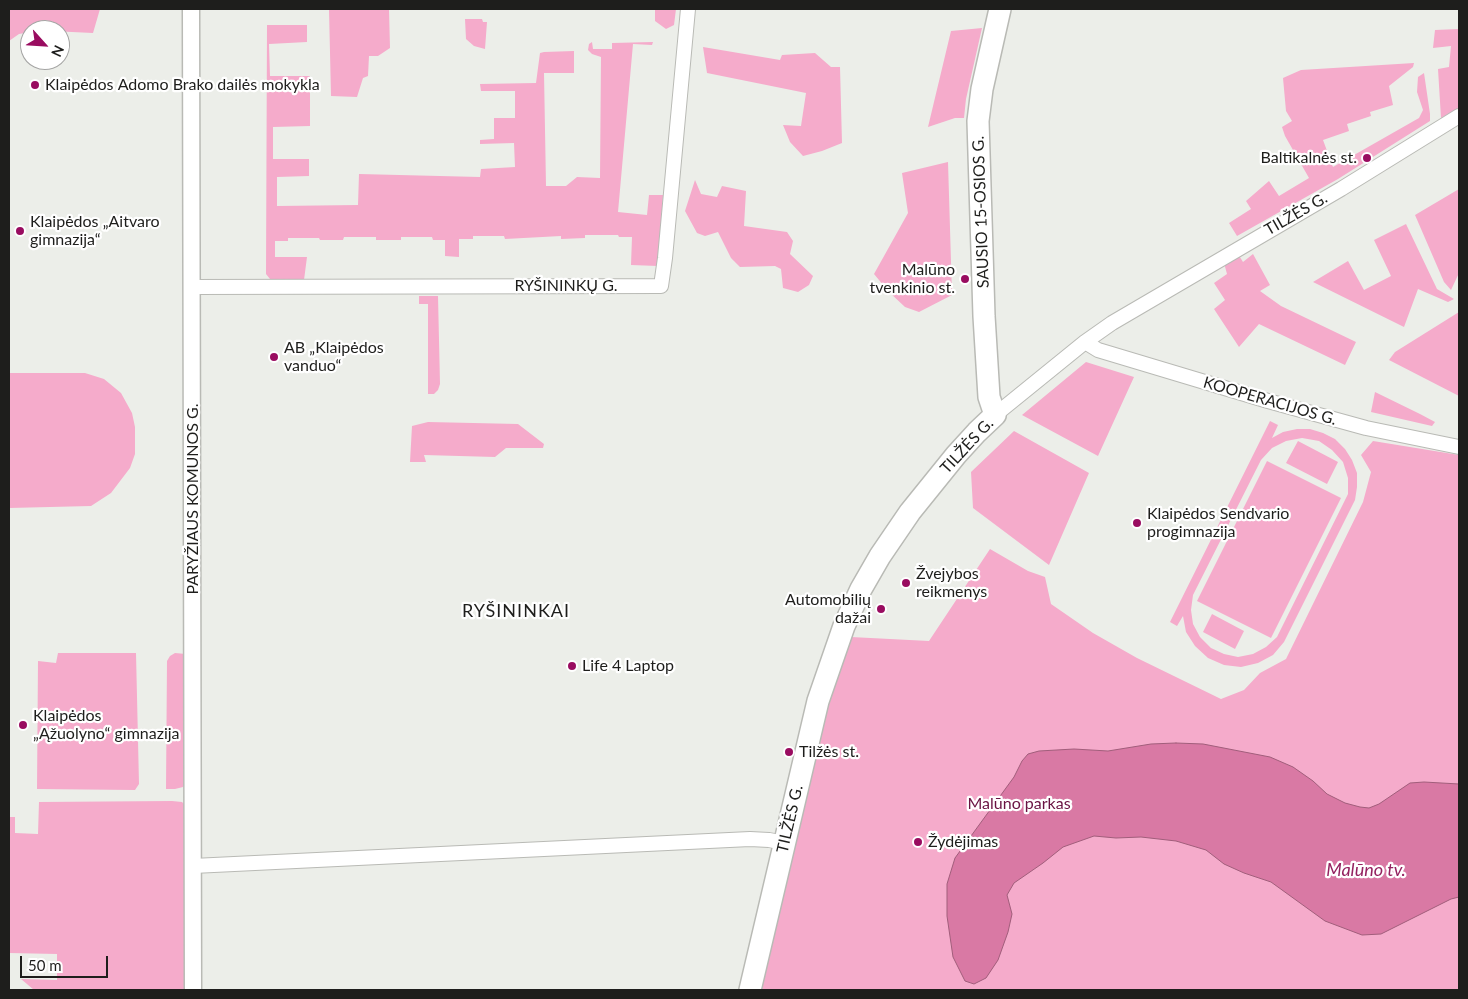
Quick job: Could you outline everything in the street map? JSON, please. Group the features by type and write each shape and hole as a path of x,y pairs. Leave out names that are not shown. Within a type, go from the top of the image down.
{"main road":[{"name":"SAUSIO 15-OSIOS G.","path":"995,416 989,396 984,316 978,121 982,89 1000,9"},
{"name":"TILŽĖS G.","path":"750,990 818,701 844,626 861,589 880,556 910,512 956,455 995,416"}],"street":[{"name":"PARYŽIAUS KOMUNOS G.","path":"191,9 193,990"},
{"name":"RYŠININKŲ G.","path":"192,287 661,286 688,9"},
{"name":"TILŽĖS G.","path":"995,416 1085,342 1112,323 1459,116"},
{"name":"KOOPERACIJOS G.","path":"1085,342 1098,350 1149,366 1366,428 1459,447"},
{"path":"193,866 750,840 769,840 785,843"}],"green space":[{"path":"9,9 100,9 93,33 70,32 70,20 20,20 20,34 9,41"},
{"path":"329,9 389,9 390,48 378,56 369,56 368,76 363,78 357,97 331,96"},
{"path":"655,9 676,9 674,25 666,29 655,21"},
{"path":"465,19 482,19 483,22 487,22 485,49 474,46 466,39"},
{"path":"267,25 307,25 307,42 269,44 270,76 310,76 310,126 273,127 273,159 309,159 309,176 277,177 277,206 358,205 359,174 480,177 481,169 515,167 514,143 480,144 480,140 494,139 494,118 515,118 515,91 481,91 480,84 536,83 540,53 544,52 574,51 574,73 544,73 546,186 566,186 577,177 600,178 601,57 592,54 588,50 589,44 592,42 593,49 612,49 612,43 653,42 652,45 633,44 618,212 647,215 649,195 663,195 658,266 631,265 632,237 619,237 618,235 585,235 585,238 561,239 561,236 505,239 504,236 473,236 473,239 459,239 459,257 445,256 445,240 433,240 432,237 401,237 401,240 376,240 376,237 344,237 343,240 288,238 288,241 275,241 275,257 307,257 304,280 270,279 266,274"},
{"path":"982,28 966,99 964,118 955,118 928,127 951,31"},
{"path":"1459,29 1459,108 1441,118 1438,69 1449,67 1451,46 1433,48 1435,30"},
{"path":"703,47 780,60 782,55 815,53 831,67 840,67 842,143 803,156 790,142 783,125 801,126 806,93 707,73"},
{"path":"1414,63 1413,67 1389,86 1393,105 1370,112 1371,116 1347,124 1349,131 1323,140 1333,167 1419,118 1423,110 1417,92 1418,77 1424,73 1430,121 1338,179 1237,236 1229,223 1251,209 1246,201 1269,181 1279,196 1309,178 1285,136 1282,127 1292,121 1286,111 1283,78 1301,70"},
{"path":"948,162 952,295 919,312 905,307 874,274 908,213 902,173"},
{"path":"695,180 701,194 717,197 722,186 746,191 744,226 787,232 793,241 790,254 813,276 809,285 798,292 783,288 781,269 775,266 740,267 731,258 718,232 705,236 697,233 685,211"},
{"path":"1459,189 1459,273 1451,290 1444,282 1415,215"},
{"path":"1406,224 1437,289 1454,299 1448,302 1418,289 1404,327 1313,282 1348,261 1364,290 1391,276 1374,240"},
{"path":"1238,254 1243,262 1253,254 1270,285 1260,291 1281,306 1356,342 1345,365 1259,324 1239,347 1214,309 1225,300 1214,283 1227,274 1224,263"},
{"path":"419,296 438,296 440,384 434,394 428,394 428,304 419,304"},
{"path":"1459,312 1459,396 1389,360 1395,352"},
{"path":"1086,362 1134,377 1098,456 1022,415"},
{"path":"9,373 85,373 104,379 121,393 132,413 135,427 135,454 130,468 111,493 91,506 9,508"},
{"path":"1375,392 1435,422 1432,426 1371,412"},
{"path":"1270,421 1278,425 1272,438 1283,432 1310,429 1335,439 1345,449 1357,473 1355,500 1284,642 1273,655 1258,663 1241,667 1224,665 1208,658 1195,646 1186,632 1183,616 1177,626 1170,622","holes":["1302,438 1319,441 1332,450 1343,462 1348,478 1348,494 1277,637 1266,647 1253,654 1238,657 1224,654 1211,648 1200,637 1193,624 1191,610 1193,595 1261,460 1272,448 1286,441"]},
{"path":"428,422 518,424 544,444 543,448 506,448 495,457 424,455 426,462 410,462 412,426"},
{"path":"1014,431 1089,473 1049,565 973,508 971,472"},
{"path":"1298,441 1338,462 1327,484 1286,463"},
{"name":"Malūno parkas","path":"1373,441 1459,455 1459,990 761,990 826,709 851,637 929,641 990,549 1028,571 1045,577 1051,604 1093,633 1137,658 1221,699 1244,690 1260,673 1286,659 1363,502 1371,472 1361,455"},
{"path":"1267,461 1341,498 1271,638 1197,601"},
{"path":"1212,614 1244,631 1235,649 1203,632"},
{"path":"58,653 136,653 139,784 135,790 37,789 38,661 56,663"},
{"path":"175,653 186,654 187,782 183,787 166,789 167,661"},
{"path":"39,802 182,802 187,807 187,990 34,990 21,979 57,980 57,954 9,953 9,817 15,817 15,833 38,834"}],"water":[{"name":"Malūno tv.","path":"1151,744 1203,744 1270,757 1293,767 1327,794 1345,803 1360,807 1369,808 1379,804 1410,783 1459,784 1459,897 1451,899 1381,934 1362,935 1325,921 1271,882 1224,864 1206,850 1176,841 1141,837 1116,838 1094,836 1063,847 1014,883 1007,895 1012,914 998,960 986,978 974,984 965,981 953,957 947,916 947,884 955,858 1014,777 1028,754 1039,751 1074,749 1108,751"}],"place":[{"name":"Klaipėdos Adomo Brako dailės mokykla","path":"35,85"},
{"name":"Baltikalnės st.","path":"1367,158"},
{"name":"Klaipėdos „Aitvaro gimnazija“","path":"20,231"},
{"name":"Malūno tvenkinio st.","path":"965,279"},
{"name":"AB „Klaipėdos vanduo“","path":"274,357"},
{"name":"Klaipėdos Sendvario progimnazija","path":"1137,523"},
{"name":"Žvejybos reikmenys","path":"906,583"},
{"name":"Automobilių dažai","path":"881,609"},
{"name":"Life 4 Laptop","path":"572,666"},
{"name":"Klaipėdos „Ąžuolyno“ gimnazija","path":"23,725"},
{"name":"Tilžės st.","path":"789,752"},
{"name":"Žydėjimas","path":"918,842"}],"district":[{"name":"RYŠININKAI","path":"516,611"}]}
